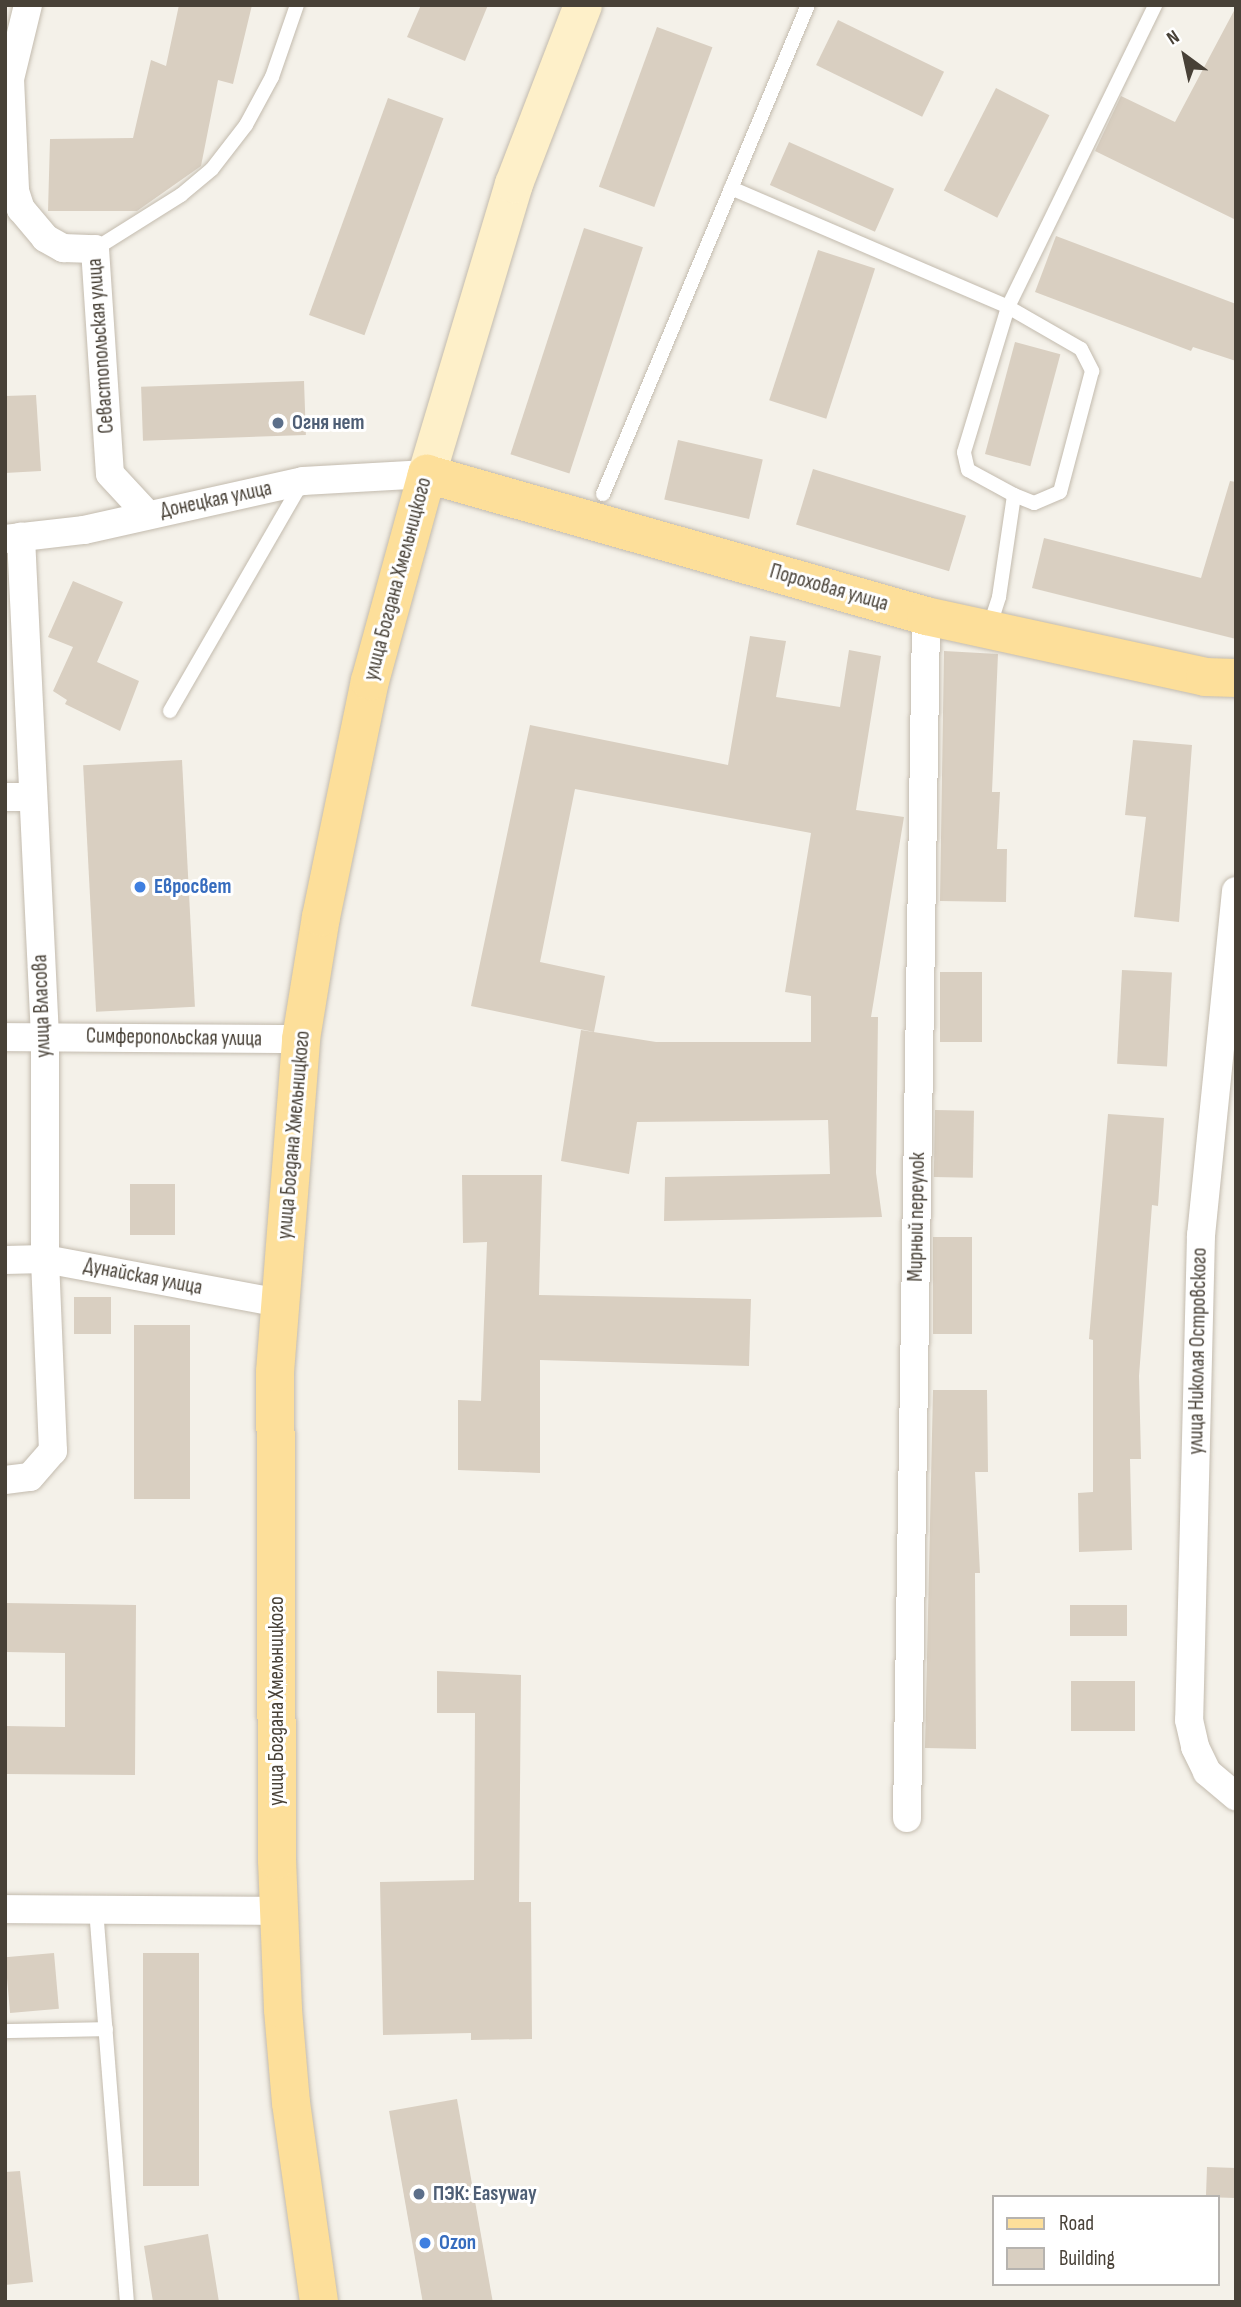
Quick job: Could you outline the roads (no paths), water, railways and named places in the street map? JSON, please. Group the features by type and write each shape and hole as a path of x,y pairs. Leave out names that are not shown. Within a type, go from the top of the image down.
{"main road":[{"name":"улица Богдана Хмельницкого","path":"319,2302 291,2103 279,1911 275,1372 300,1040 370,681 427,474 514,184 583,5"},
{"name":"Пороховая улица","path":"427,474 926,616 1205,677 1236,678"}],"street":[{"name":"Севастопольская улица","path":"28,5 7,79 15,191 21,209 45,239 64,248 95,248 110,474 148,515"},
{"name":"Донецкая улица","path":"13,538 84,530 303,481 427,474"},
{"name":"улица Власова","path":"5,1480 30,1477 40,1470 53,1451 45,1259 45,1037 19,797 13,538"},
{"name":"Мирный переулок","path":"907,1818 926,616"},
{"name":"улица Николая Островского","path":"1236,891 1201,1235 1189,1720 1195,1747 1207,1772 1236,1796"},
{"name":"Симферопольская улица","path":"5,1037 300,1040"},
{"name":"Дунайская улица","path":"5,1259 45,1259 280,1303"},
{"path":"5,1909 279,1911"}],"lane":[{"path":"95,248 181,195 212,169 246,125 272,78 297,5"},
{"path":"603,494 808,5"},
{"path":"731,188 1008,307 1081,349 1092,371 1060,492 1034,503 968,470 962,459 1008,307 1155,5"},
{"path":"170,711 303,481"},
{"path":"988,631 999,597 1014,495"},
{"path":"96,1909 127,2302"},
{"path":"5,2031 106,2029"}],"place":[{"name":"Огня нет","path":"278,423"},
{"name":"Евросвет","path":"140,887"},
{"name":"ПЭК: Easyway","path":"419,2194"},
{"name":"Ozon","path":"425,2243"}]}
